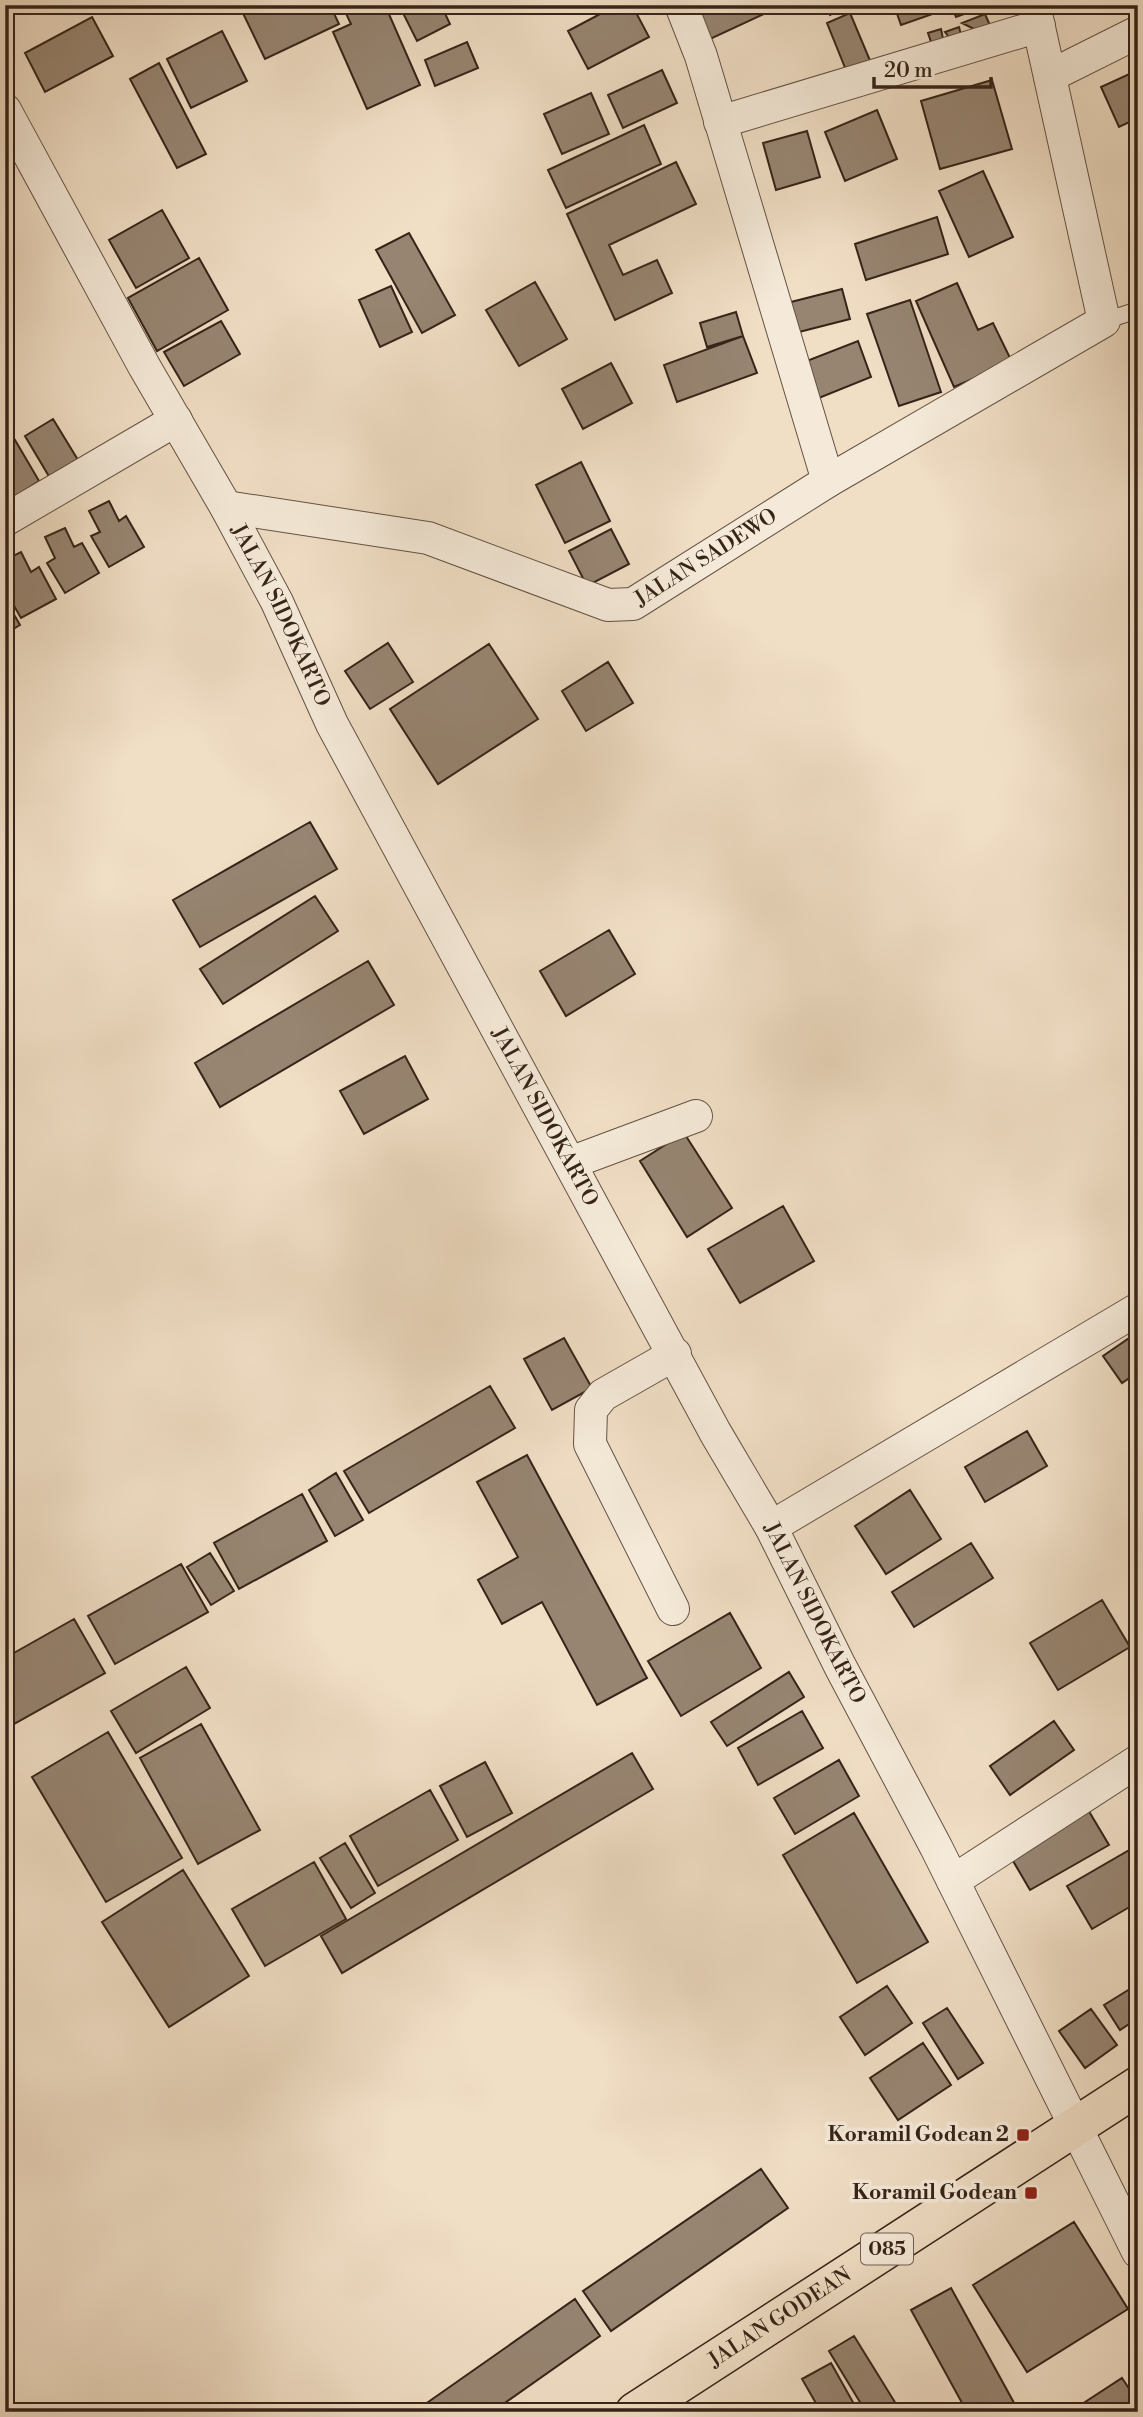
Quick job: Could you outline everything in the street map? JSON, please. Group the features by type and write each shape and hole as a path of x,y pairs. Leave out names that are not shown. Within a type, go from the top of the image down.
{"main road":[{"name":"JALAN GODEAN","path":"635,2412 1138,2086"}],"street":[{"path":"681,5 701,56 828,481"},
{"path":"720,122 1037,15 1104,321"},
{"path":"1051,76 1138,32"},
{"name":"JALAN SIDOKARTO","path":"5,110 226,507 277,602 332,724 715,1432 771,1527 953,1881 1138,2252"},
{"name":"JALAN SADEWO","path":"226,507 428,538 608,605 633,604 828,481 1104,321"},
{"path":"5,520 176,420"},
{"path":"570,1163 696,1116"},
{"path":"771,1527 1138,1309"},
{"path":"673,1609 590,1444 591,1410 603,1395 675,1354"},
{"path":"953,1881 1138,1761"}],"lane":[{"path":"1104,321 1138,310"}],"building":[{"path":"239,5 330,5 339,24 265,59"},
{"path":"342,5 385,5 420,85 367,109 333,32 351,24"},
{"path":"399,5 441,5 450,24 417,41"},
{"path":"617,5 632,5 649,37 588,69 568,31"},
{"path":"693,5 783,5 708,40"},
{"path":"825,5 851,5 830,15"},
{"path":"894,5 945,5 947,9 901,25"},
{"path":"951,5 985,5 986,6 956,17"},
{"path":"850,13 874,70 850,80 827,23"},
{"path":"985,14 992,30 976,30 962,23"},
{"path":"92,17 113,56 45,92 25,53"},
{"path":"959,27 962,38 952,41 945,32"},
{"path":"941,29 944,44 932,45 928,33"},
{"path":"222,31 247,81 191,108 167,59"},
{"path":"467,42 478,68 435,86 425,60"},
{"path":"159,63 206,154 177,168 130,79"},
{"path":"662,70 677,103 623,128 608,95"},
{"path":"1138,70 1138,118 1119,127 1101,87"},
{"path":"992,80 1012,149 940,169 921,101"},
{"path":"591,93 609,134 562,154 544,114"},
{"path":"877,110 897,159 845,181 825,132"},
{"path":"644,125 661,164 566,208 548,170"},
{"path":"807,131 820,177 776,190 763,143"},
{"path":"676,162 696,204 609,245 623,275 657,260 672,293 615,320 567,214"},
{"path":"983,171 1013,237 969,257 939,191"},
{"path":"162,210 189,258 136,288 109,240"},
{"path":"937,217 948,254 866,280 855,244"},
{"path":"409,233 455,315 422,333 376,250"},
{"path":"199,258 228,310 157,351 128,298"},
{"path":"535,282 567,339 519,366 486,310"},
{"path":"957,283 978,330 993,323 1012,362 954,387 916,301"},
{"path":"391,286 412,332 380,347 359,300"},
{"path":"842,289 850,319 795,333 787,303"},
{"path":"910,300 941,392 899,406 867,314"},
{"path":"736,312 743,336 707,347 700,323"},
{"path":"221,321 240,354 184,386 164,352"},
{"path":"743,336 757,373 677,402 664,365"},
{"path":"858,341 871,377 814,400 799,364"},
{"path":"611,363 632,403 583,429 562,389"},
{"path":"53,419 78,460 50,478 25,436"},
{"path":"15,440 39,481 12,499 5,488 5,446"},
{"path":"581,462 610,521 565,543 536,485"},
{"path":"109,501 119,521 126,516 144,547 109,567 91,536 100,532 89,511"},
{"path":"65,528 74,547 82,543 99,573 65,593 47,563 55,558 45,537"},
{"path":"611,529 629,564 587,586 569,551"},
{"path":"21,552 31,572 39,567 56,599 21,618 5,590 11,583 5,571 5,560"},
{"path":"5,599 20,625 5,634"},
{"path":"388,643 413,682 370,709 345,671"},
{"path":"489,644 538,719 438,784 390,709"},
{"path":"608,662 633,703 586,731 562,691"},
{"path":"310,822 337,869 200,947 173,900"},
{"path":"315,896 338,931 223,1004 200,969"},
{"path":"609,930 635,974 566,1016 540,971"},
{"path":"368,961 394,1005 220,1107 195,1063"},
{"path":"405,1056 428,1099 364,1134 340,1091"},
{"path":"684,1133 732,1208 687,1237 640,1161"},
{"path":"783,1206 814,1261 740,1303 708,1249"},
{"path":"1138,1332 1138,1372 1122,1383 1103,1356"},
{"path":"564,1338 592,1388 552,1410 524,1359"},
{"path":"490,1386 515,1428 369,1513 344,1471"},
{"path":"1027,1431 1047,1466 985,1502 965,1467"},
{"path":"527,1455 647,1678 597,1705 542,1602 502,1624 478,1580 518,1557 477,1482"},
{"path":"336,1473 363,1520 335,1536 309,1490"},
{"path":"910,1490 941,1539 886,1574 855,1526"},
{"path":"302,1494 327,1541 239,1589 214,1543"},
{"path":"971,1543 993,1578 914,1627 892,1592"},
{"path":"210,1553 234,1591 211,1605 187,1567"},
{"path":"181,1564 208,1612 115,1664 88,1616"},
{"path":"1102,1600 1130,1647 1058,1690 1030,1643"},
{"path":"730,1613 761,1668 681,1716 648,1661"},
{"path":"74,1619 105,1673 5,1729 5,1658"},
{"path":"186,1667 210,1708 136,1753 111,1711"},
{"path":"789,1672 804,1697 727,1746 711,1722"},
{"path":"802,1711 823,1748 758,1785 738,1748"},
{"path":"1054,1721 1074,1750 1010,1795 990,1766"},
{"path":"201,1724 260,1830 198,1864 140,1758"},
{"path":"108,1732 182,1858 106,1902 32,1777"},
{"path":"632,1753 653,1789 342,1973 321,1936"},
{"path":"839,1760 859,1796 795,1834 774,1798"},
{"path":"485,1762 512,1813 467,1837 440,1786"},
{"path":"430,1790 458,1840 378,1886 350,1836"},
{"path":"1087,1808 1109,1845 1030,1890 1009,1854"},
{"path":"854,1813 928,1942 857,1983 783,1855"},
{"path":"345,1843 375,1893 351,1908 320,1858"},
{"path":"1138,1845 1138,1902 1092,1929 1067,1886"},
{"path":"314,1862 346,1919 265,1966 232,1909"},
{"path":"183,1870 249,1976 169,2027 102,1922"},
{"path":"1138,1984 1138,2018 1120,2030 1104,2005"},
{"path":"887,1986 912,2023 865,2055 840,2017"},
{"path":"947,2008 983,2063 958,2079 923,2023"},
{"path":"1091,2009 1117,2045 1085,2068 1059,2031"},
{"path":"923,2043 951,2085 898,2120 870,2078"},
{"path":"761,2169 788,2208 611,2331 583,2291"},
{"path":"1074,2222 1128,2309 1027,2372 973,2285"},
{"path":"951,2288 1019,2412 967,2412 911,2310"},
{"path":"575,2299 600,2336 492,2412 414,2412"},
{"path":"854,2336 901,2412 866,2412 829,2351"},
{"path":"831,2363 854,2404 840,2412 821,2412 802,2379"},
{"path":"1122,2378 1138,2402 1138,2412 1087,2412 1082,2404"}],"place":[{"name":"Koramil Godean 2","path":"1023,2135"},
{"name":"Koramil Godean","path":"1031,2193"}]}
